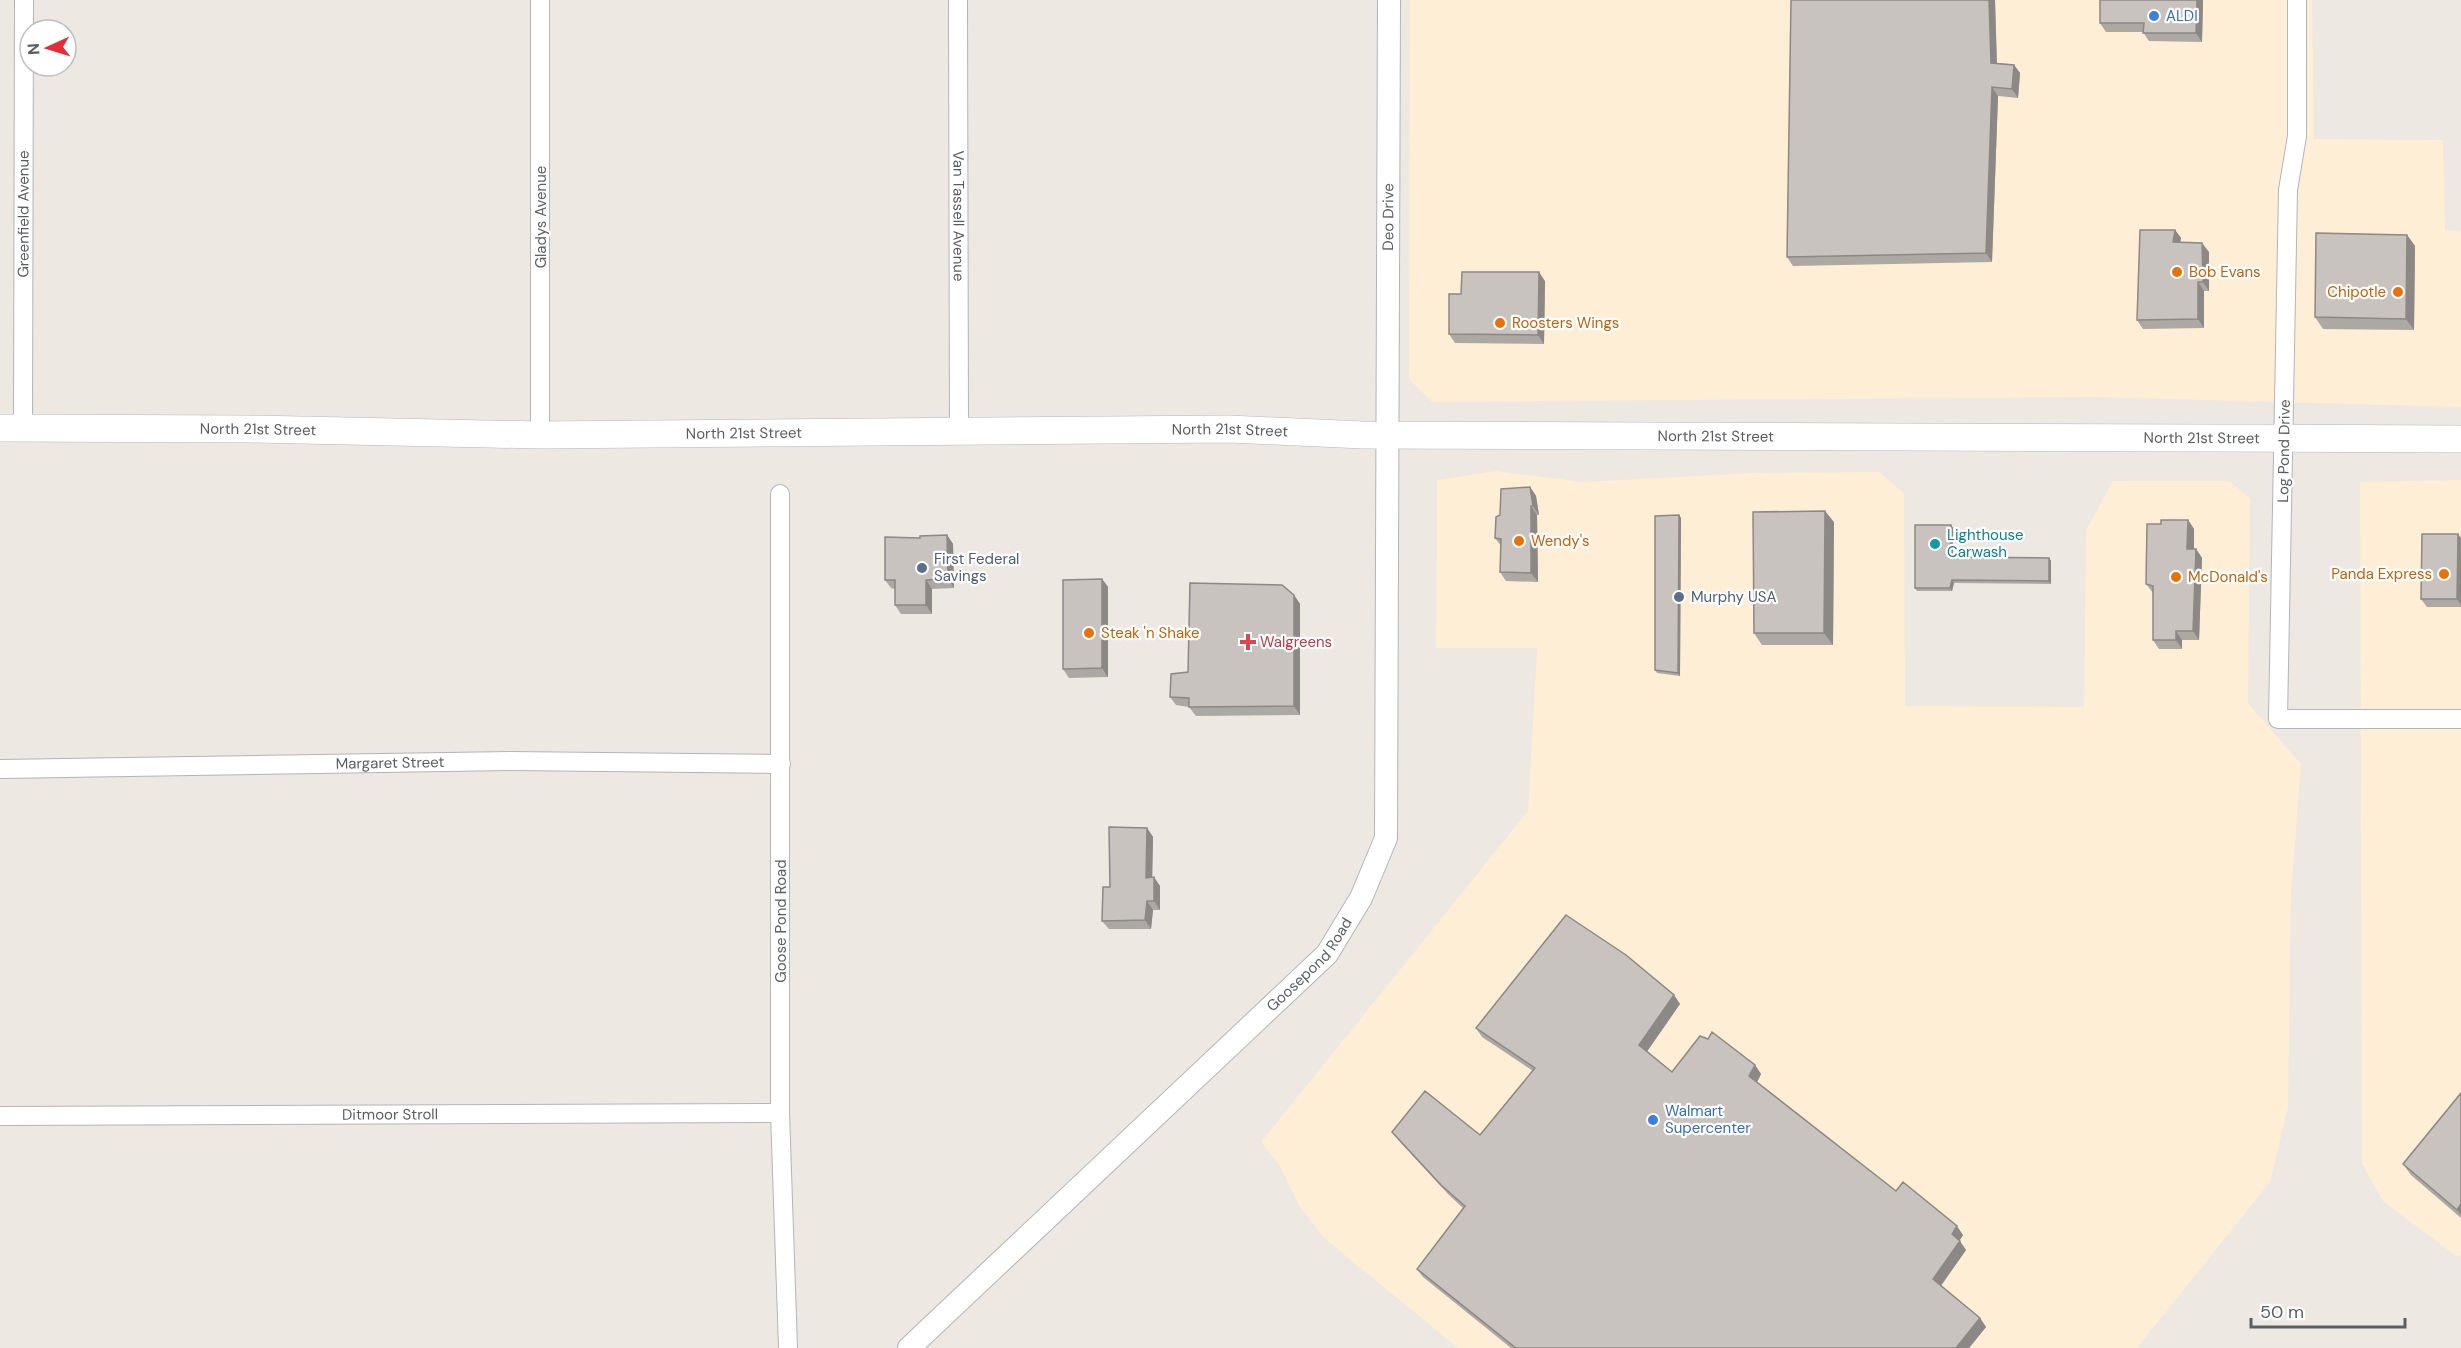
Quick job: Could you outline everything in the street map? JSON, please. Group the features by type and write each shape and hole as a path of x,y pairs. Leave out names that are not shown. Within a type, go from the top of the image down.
{"main road":[{"name":"North 21st Street","path":"12,428 237,429 540,435 1229,429 1388,434 2461,440"}],"street":[{"name":"Greenfield Avenue","path":"12,428 24,0"},
{"name":"Gladys Avenue","path":"540,0 540,435"},
{"name":"Van Tassell Avenue","path":"958,0 959,432"},
{"name":"Deo Drive","path":"1388,434 1389,0"},
{"name":"Log Pond Drive","path":"2297,0 2296,136 2288,190 2278,719 2461,719"},
{"name":"Goosepond Road","path":"909,1348 1286,995 1327,954 1361,898 1386,838 1388,434"},
{"name":"Goose Pond Road","path":"780,494 780,1113 788,1348"},
{"name":"Margaret Street","path":"0,769 510,761 781,764"},
{"name":"Ditmoor Stroll","path":"0,1116 780,1113"}],"shaded area":[{"path":"1410,0 2312,0 2314,139 2443,140 2445,230 2461,231 2461,407 2092,397 1432,402 1409,379"},
{"path":"1496,471 1584,482 1751,473 1879,472 1904,493 1905,706 2084,707 2086,530 2113,481 2229,481 2250,498 2248,703 2301,764 2291,894 2288,1107 2270,1182 2137,1348 1458,1348 1324,1238 1298,1204 1280,1166 1261,1142 1528,811 1537,648 1436,648 1437,480"},
{"path":"2461,480 2461,1255 2456,1256 2383,1201 2362,1164 2360,482"}],"building":[{"path":"1791,0 1989,0 1991,63 2014,65 2012,89 1992,87 1986,253 1787,257"},
{"name":"ALDI","path":"2100,0 2197,0 2196,33 2143,33 2144,23 2100,23"},
{"name":"Bob Evans","path":"2140,230 2175,230 2173,242 2202,243 2203,282 2198,282 2198,319 2137,320"},
{"path":"2316,233 2407,235 2406,319 2315,317"},
{"name":"Roosters Wings","path":"1462,272 1539,272 1538,335 1449,334 1449,294 1461,294"},
{"name":"Wendy's","path":"1530,487 1533,506 1531,506 1531,573 1500,572 1501,539 1495,538 1496,517 1500,515 1501,489"},
{"path":"1825,511 1824,633 1754,633 1753,512"},
{"name":"Murphy USA","path":"1679,515 1678,673 1655,670 1655,516"},
{"name":"McDonald's","path":"2161,520 2188,520 2187,549 2196,549 2193,631 2176,631 2176,640 2153,640 2153,586 2146,584 2147,524 2161,524"},
{"name":"Lighthouse Carwash","path":"1915,525 1951,525 1950,557 2049,558 2049,581 1952,580 1950,588 1915,588"},
{"name":"Panda Express","path":"2422,534 2458,534 2457,599 2421,599"},
{"name":"First Federal Savings","path":"947,535 948,579 926,580 926,605 895,605 895,580 885,580 885,537 920,538 920,536"},
{"name":"Steak 'n Shake","path":"1102,579 1102,668 1063,669 1063,580"},
{"name":"Walgreens","path":"1190,583 1282,585 1294,595 1294,706 1189,707 1189,698 1170,697 1171,674 1188,672"},
{"path":"1109,827 1147,828 1146,878 1154,877 1154,901 1147,901 1145,920 1102,921 1103,887 1110,887"},
{"name":"Walmart Supercenter","path":"1566,915 1626,955 1674,995 1639,1045 1672,1072 1700,1036 1708,1039 1712,1032 1755,1065 1749,1076 1896,1191 1903,1182 1957,1226 1952,1234 1960,1241 1933,1279 1980,1318 1956,1348 1516,1348 1417,1269 1465,1206 1441,1185 1392,1132 1425,1091 1480,1135 1535,1068 1476,1028"},
{"path":"2461,1093 2461,1204 2457,1210 2403,1164"}],"place":[{"name":"ALDI","path":"2154,16"},
{"name":"Bob Evans","path":"2177,272"},
{"name":"Chipotle","path":"2398,292"},
{"name":"Roosters Wings","path":"1500,323"},
{"name":"Wendy's","path":"1519,541"},
{"name":"Lighthouse Carwash","path":"1935,544"},
{"name":"First Federal Savings","path":"922,568"},
{"name":"Panda Express","path":"2444,574"},
{"name":"McDonald's","path":"2176,577"},
{"name":"Murphy USA","path":"1679,597"},
{"name":"Steak 'n Shake","path":"1089,633"},
{"name":"Walgreens","path":"1248,642"},
{"name":"Walmart Supercenter","path":"1653,1120"}]}
